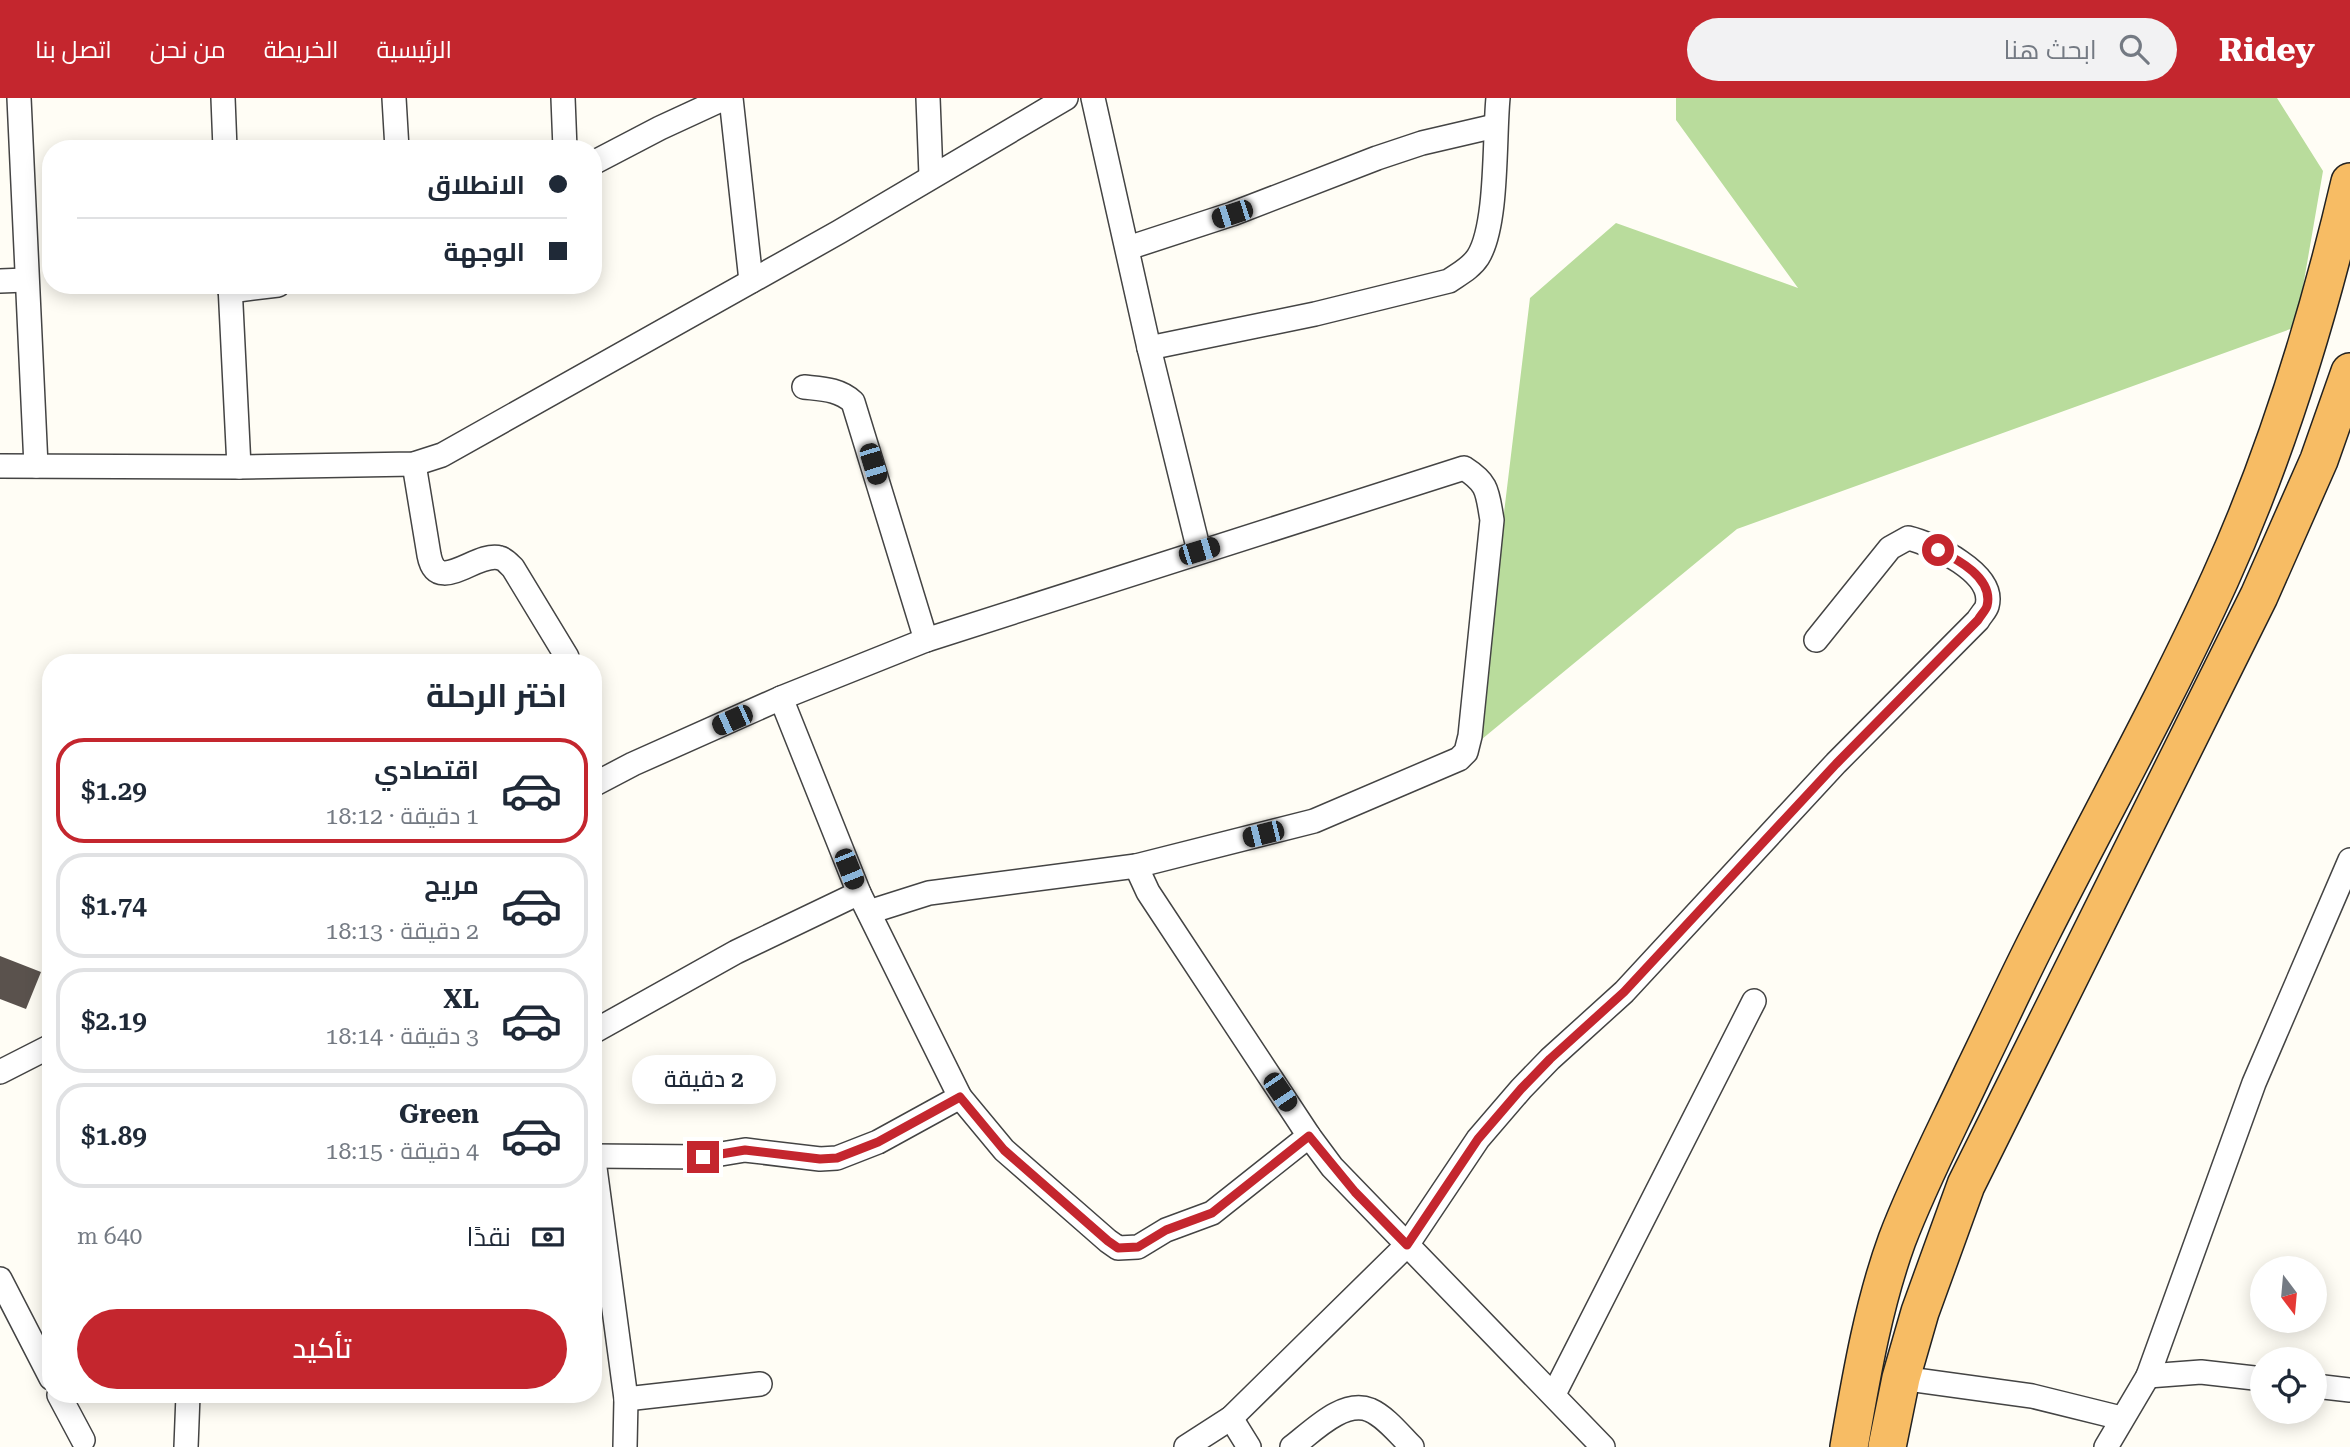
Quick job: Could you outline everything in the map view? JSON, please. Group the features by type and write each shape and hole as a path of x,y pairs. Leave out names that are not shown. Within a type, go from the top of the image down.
{"highway":[{"path":"1849,1447 1861,1377 1897,1240 1927,1170 2038,938 2184,654 2263,481 2301,371 2350,182"},
{"path":"1887,1447 1901,1378 1920,1312 1966,1185 2259,596 2319,460 2350,372"}],"street":[{"path":"19,98 36,466"},
{"path":"223,98 225,140"},
{"path":"394,98 396,140"},
{"path":"563,98 565,140"},
{"path":"602,158 725,98"},
{"path":"731,98 751,281"},
{"path":"928,98 931,176"},
{"path":"0,466 239,467 414,464 465,443 839,232 1066,98"},
{"path":"1093,98 1149,348 1199,551"},
{"path":"1149,348 1315,314 1449,281 1467,269 1477,258 1486,239 1491,217 1498,98"},
{"path":"1128,248 1232,214 1377,158 1495,126"},
{"path":"0,281 26,280"},
{"path":"230,294 239,467"},
{"path":"804,387 833,390 853,402 926,640"},
{"path":"414,464 431,564 439,572 447,573 488,558 503,559 513,568 565,654"},
{"path":"602,780 781,698 926,640 1199,551 1464,468 1480,478 1487,492 1492,520 1470,736 1466,752 1459,759 1314,821 1136,866 864,902 736,953 602,1027"},
{"path":"1186,1447 1231,1418 1407,1245 1478,1139 1521,1089 1624,992 1836,764 1978,620 1987,606 1986,590 1976,575 1959,560 1908,538 1890,548 1816,640"},
{"path":"781,698 864,902 960,1097 1004,1150 1108,1241 1118,1248 1138,1247 1166,1230 1212,1213 1309,1136"},
{"path":"2106,1447 2148,1376 2253,1083 2350,860"},
{"path":"1136,866 1148,892 1309,1136 1355,1192 1603,1447"},
{"path":"1554,1394 1754,1001"},
{"path":"0,1072 42,1051"},
{"path":"602,1155 703,1157 745,1150 820,1159 837,1158 878,1142 960,1097"},
{"path":"602,1216 626,1399 625,1447"},
{"path":"0,1279 42,1361"},
{"path":"2148,1376 2201,1372 2250,1378"},
{"path":"1901,1378 2032,1396 2121,1418"},
{"path":"626,1399 760,1384"},
{"path":"2327,1387 2350,1390"},
{"path":"63,1403 83,1440"},
{"path":"186,1447 188,1403"},
{"path":"1292,1447 1337,1414 1359,1407 1372,1411 1412,1447"},
{"path":"1231,1418 1249,1447"}],"green space":[{"path":"1676,98 2277,98 2323,171 2296,327 1737,529 1476,744 1530,298 1616,223 1798,288 1676,120"}],"building":[{"path":"0,956 41,972 26,1009 0,999"}],"route":[{"path":"703,1157 745,1150 820,1159 837,1158 878,1142 960,1097 1004,1150 1108,1241 1118,1248 1126,1249 1138,1247 1166,1230 1212,1213 1309,1136 1332,1167 1407,1245 1478,1139 1521,1089 1624,992 1836,764 1978,620 1987,606 1986,590 1976,575 1959,560 1938,550"}]}
